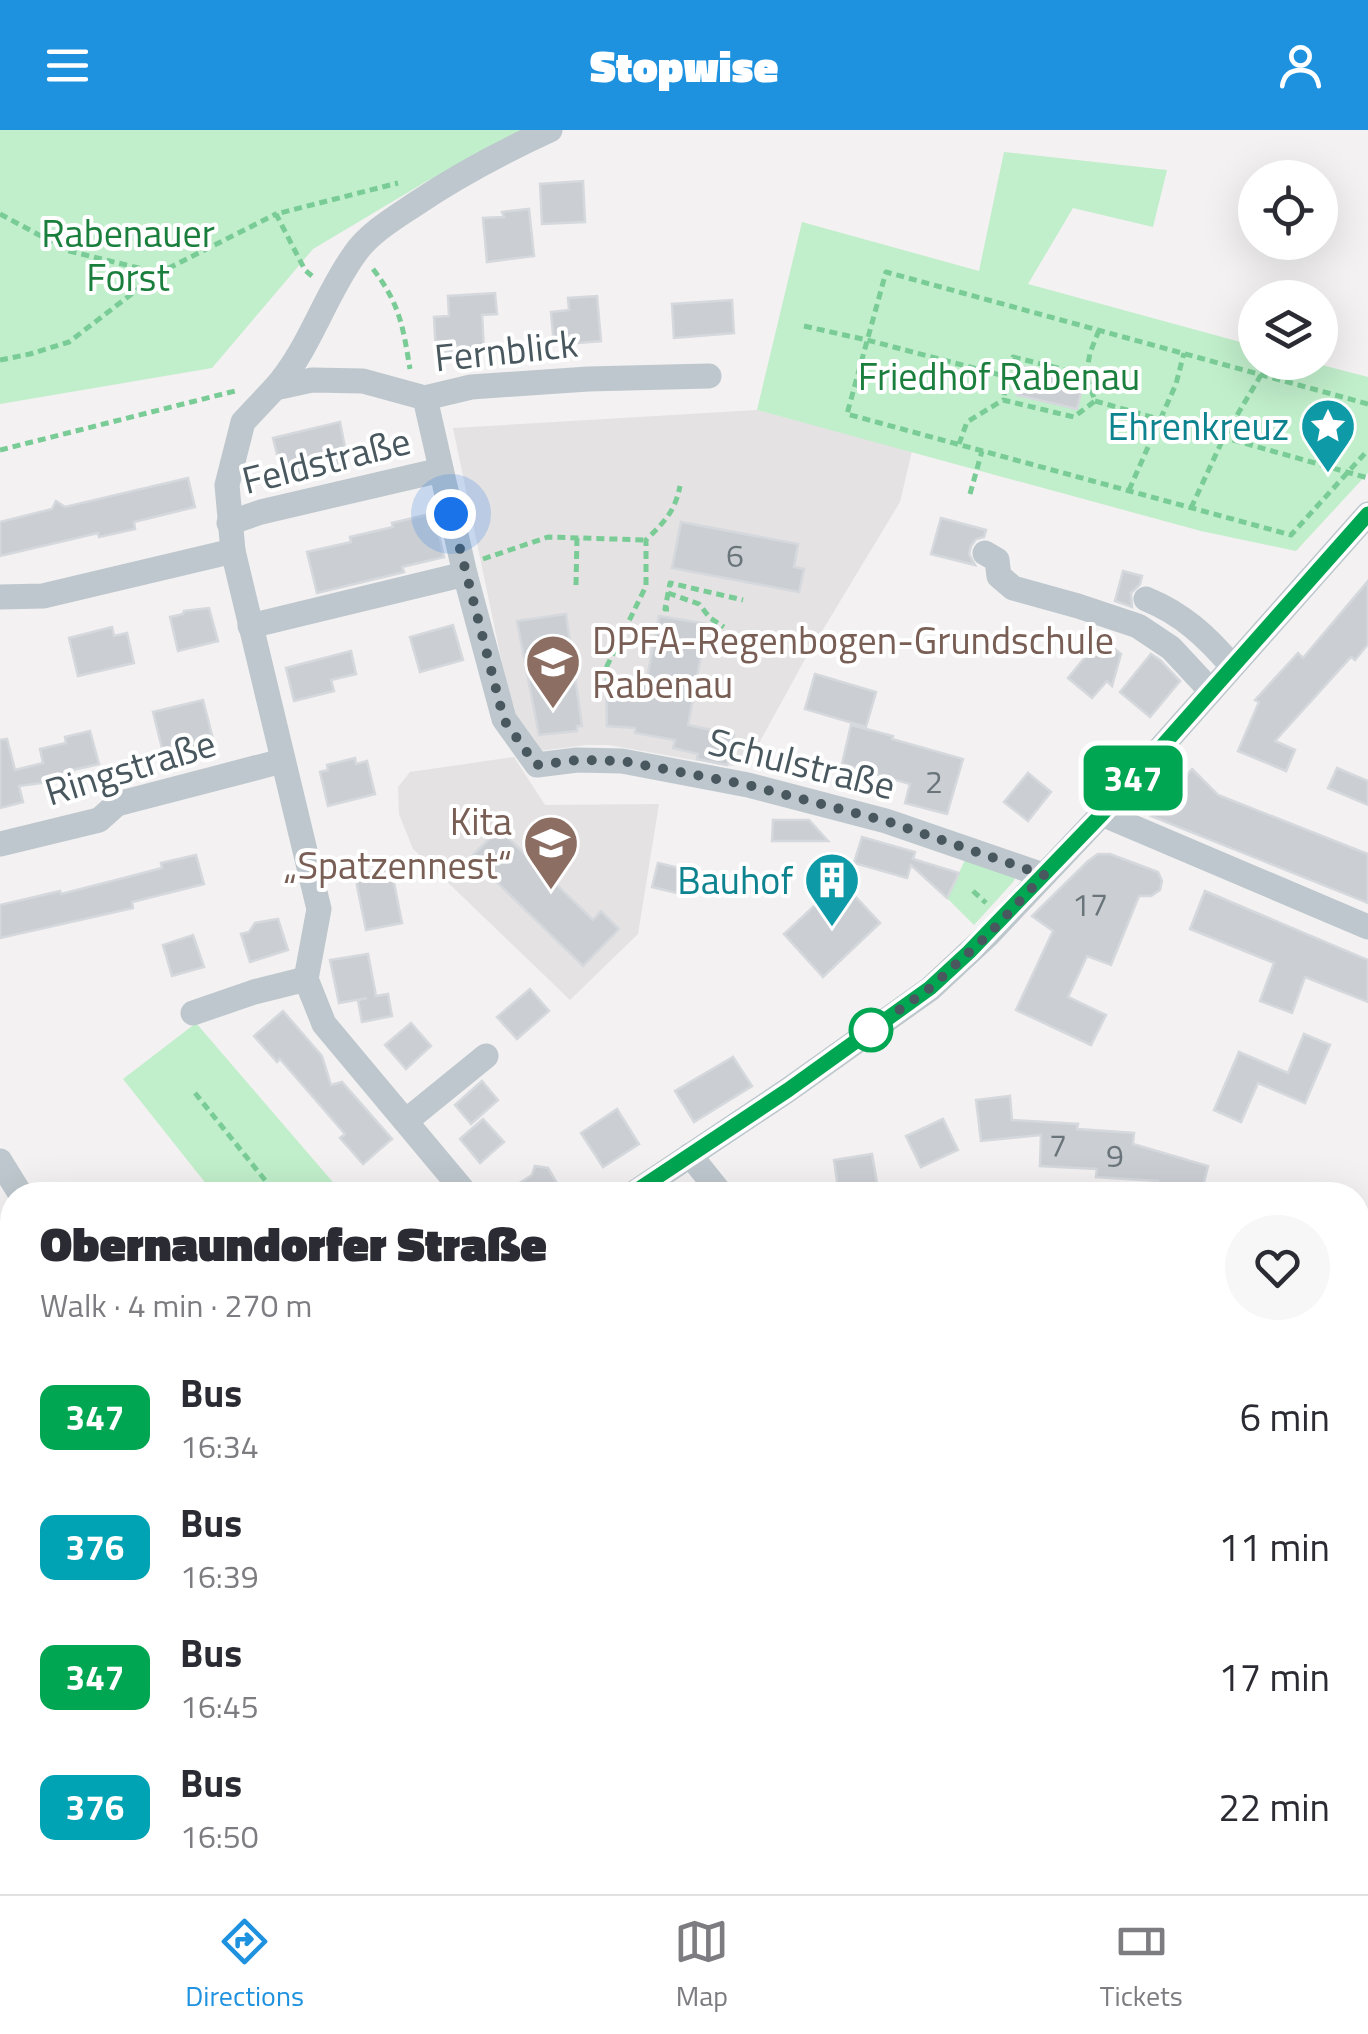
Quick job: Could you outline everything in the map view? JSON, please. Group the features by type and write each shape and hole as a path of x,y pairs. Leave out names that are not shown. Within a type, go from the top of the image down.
{"street":[{"path":"382,227 459,175 550,130"},
{"name":"Feldstraße","path":"306,979 319,909 233,551 227,484 243,422 290,372 356,250 382,227"},
{"name":"Fernblick","path":"275,388 312,380 364,380 425,398 488,386 708,376"},
{"path":"250,626 464,570 425,398"},
{"name":"Feldstraße","path":"229,522 441,470"},
{"path":"650,1182 930,988 989,934 1102,814 1368,514"},
{"path":"0,596 43,596 233,551"},
{"path":"985,553 997,560 999,576 1012,588 1138,626 1171,648 1210,690"},
{"name":"Schulstraße","path":"464,570 504,720 536,765 578,760 622,761 748,785 886,821 1044,875"},
{"path":"1146,599 1194,626 1232,666"},
{"name":"Ringstraße","path":"0,844 99,820 116,804 282,761"},
{"path":"1102,814 1368,928"},
{"path":"192,1014 306,979 324,1024 457,1182"},
{"path":"406,1121 486,1056"},
{"path":"690,1155 712,1182"}],"path":[{"path":"0,360 68,342 160,273 276,214 410,180"},
{"path":"0,214 69,251 160,273"},
{"path":"276,214 305,270"},
{"path":"382,227 371,249 372,268 390,292 402,322 411,375 425,398"},
{"path":"1238,369 886,272 848,414 1291,535 1368,450"},
{"path":"804,326 1008,377"},
{"path":"1095,401 1086,375 1099,330"},
{"path":"1129,491 1176,384 1184,354"},
{"path":"959,444 968,422 1003,400 1014,357 1086,375"},
{"path":"1191,508 1224,438 1258,380"},
{"path":"1279,380 1368,404"},
{"path":"0,450 197,399 252,387 275,388"},
{"path":"1003,400 1074,417 1095,401"},
{"path":"1095,401 1368,478"},
{"path":"970,494 982,450"},
{"path":"608,680 607,666 646,586 646,540 677,504 680,486"},
{"path":"576,585 577,536"},
{"path":"464,570 548,537 646,540"},
{"path":"669,609 666,608 670,583 742,600"},
{"path":"668,592 699,604 710,618 724,626"},
{"path":"195,1093 267,1182"}],"shaded area":[{"path":"757,410 912,451 900,502 804,661 747,765 727,766 609,745 532,752 513,716 453,428"},
{"name":"Kita „Spatzennest“","path":"514,757 545,805 659,804 638,934 570,1000 413,849 399,814 398,787 410,772"}],"green space":[{"name":"Rabenauer Forst","path":"0,130 527,130 427,181 313,249 212,368 0,404"},
{"name":"Friedhof Rabenau","path":"1004,152 1167,170 1153,227 1073,208 1028,284 1238,341 1238,380 1338,380 1338,369 1368,377 1368,473 1296,551 1201,531 757,410 802,222 979,271"},
{"path":"965,860 1016,877 974,925 947,898"},
{"path":"196,1023 333,1182 205,1182 123,1079"}],"building":[{"path":"583,181 585,222 542,224 540,184"},
{"path":"529,209 534,256 487,262 483,218 504,217 502,212"},
{"path":"495,293 497,314 482,315 484,349 436,352 434,317 449,316 448,296"},
{"path":"597,296 601,341 554,345 551,312 569,310 568,298"},
{"path":"732,300 734,333 674,338 672,304"},
{"path":"1024,367 1084,381 1077,409 1017,395"},
{"path":"340,422 348,463 283,479 273,438"},
{"path":"188,478 195,507 134,522 135,529 99,537 98,533 0,556 0,522 52,509 56,501 65,507"},
{"path":"434,513 444,557 402,567 404,572 317,593 307,552 351,542 350,537"},
{"path":"941,518 986,530 984,537 971,546 969,554 975,565 931,554"},
{"path":"681,522 798,544 794,567 804,569 799,592 672,568"},
{"path":"1123,571 1142,576 1131,593 1132,607 1115,601"},
{"path":"1368,581 1368,644 1355,660 1351,657 1275,741 1295,750 1286,771 1238,751 1259,702 1255,700 1298,653 1303,658"},
{"path":"209,608 218,641 178,651 170,617"},
{"path":"566,614 582,726 577,726 577,731 539,735 517,621"},
{"path":"659,616 707,624 688,725 734,735 727,765 697,759 698,754 673,748 675,740 635,733 635,728 607,726 606,680 646,683"},
{"path":"453,625 463,660 420,672 410,637"},
{"path":"112,627 114,636 127,633 134,663 78,676 69,638"},
{"path":"1101,638 1121,654 1112,686 1107,681 1092,698 1068,678"},
{"path":"351,651 356,674 331,680 334,691 294,701 286,668"},
{"path":"1151,654 1180,681 1150,717 1120,692"},
{"path":"815,674 876,692 866,727 805,709"},
{"path":"203,700 214,743 164,756 153,712"},
{"path":"851,725 963,759 947,814 905,803 910,784 842,764"},
{"path":"90,731 99,764 73,770 74,776 19,786 23,802 0,808 0,740 7,739 15,770 43,763 40,749 66,743 65,737"},
{"path":"355,758 356,764 367,761 375,794 328,806 320,772 328,770 327,765"},
{"path":"1337,768 1368,781 1368,805 1328,788"},
{"path":"1192,769 1218,795 1368,854 1368,903 1151,816"},
{"path":"1028,773 1051,792 1028,821 1004,802"},
{"path":"773,820 809,820 828,841 772,841"},
{"path":"499,829 593,920 601,911 619,929 583,966 471,857"},
{"path":"862,837 915,852 913,859 959,873 947,898 911,865 907,878 854,863"},
{"path":"1098,854 1110,854 1158,872 1162,881 1160,890 1151,896 1139,896 1111,965 1087,956 1068,997 1106,1015 1091,1045 1016,1010 1053,931 1032,916"},
{"path":"196,855 204,884 132,902 133,908 0,938 0,905 120,879"},
{"path":"658,863 683,869 677,893 652,887"},
{"path":"391,868 402,923 366,930 355,876"},
{"name":"Bauhof","path":"841,881 880,923 823,977 784,934"},
{"path":"1205,891 1368,960 1368,1002 1305,977 1292,1013 1260,1001 1274,963 1190,929"},
{"path":"278,919 288,950 250,962 241,934 249,932 255,923"},
{"path":"193,935 204,967 172,976 163,945"},
{"path":"368,954 376,996 388,994 392,1016 362,1022 358,1000 367,998 339,1003 330,960"},
{"path":"530,989 549,1011 517,1039 497,1017"},
{"path":"283,1011 322,1056 331,1085 342,1082 392,1139 363,1164 340,1138 345,1134 280,1059 277,1062 254,1036"},
{"path":"411,1023 431,1046 406,1069 385,1045"},
{"path":"1304,1034 1330,1045 1305,1103 1258,1083 1241,1122 1214,1110 1239,1052 1288,1073"},
{"path":"733,1057 752,1086 694,1122 675,1091"},
{"path":"482,1081 498,1100 471,1124 455,1105"},
{"path":"1010,1096 1012,1120 1078,1124 1077,1129 1134,1133 1133,1144 1208,1166 1204,1182 1096,1177 1097,1169 1040,1166 1041,1135 981,1141 976,1100"},
{"path":"617,1109 639,1144 603,1167 581,1133"},
{"path":"483,1119 504,1142 480,1163 460,1139"},
{"path":"943,1119 958,1150 921,1167 906,1136"},
{"path":"872,1154 877,1182 837,1182 834,1160"},
{"path":"535,1166 548,1168 556,1182 521,1182 532,1175"}],"bus line":[{"name":"347","path":"650,1182 788,1090 930,988 989,934 1102,814 1368,514"}],"place":[{"name":"Ehrenkreuz","path":"1328,475"},
{"name":"DPFA-Regenbogen-Grundschule Rabenau","path":"553,711"},
{"name":"Kita „Spatzennest“","path":"551,892"},
{"name":"Bauhof","path":"832,929"}],"route":[{"path":"451,514 504,720 536,765 578,760 622,761 748,785 886,821 1044,875 989,934 930,988 871,1030"}]}
